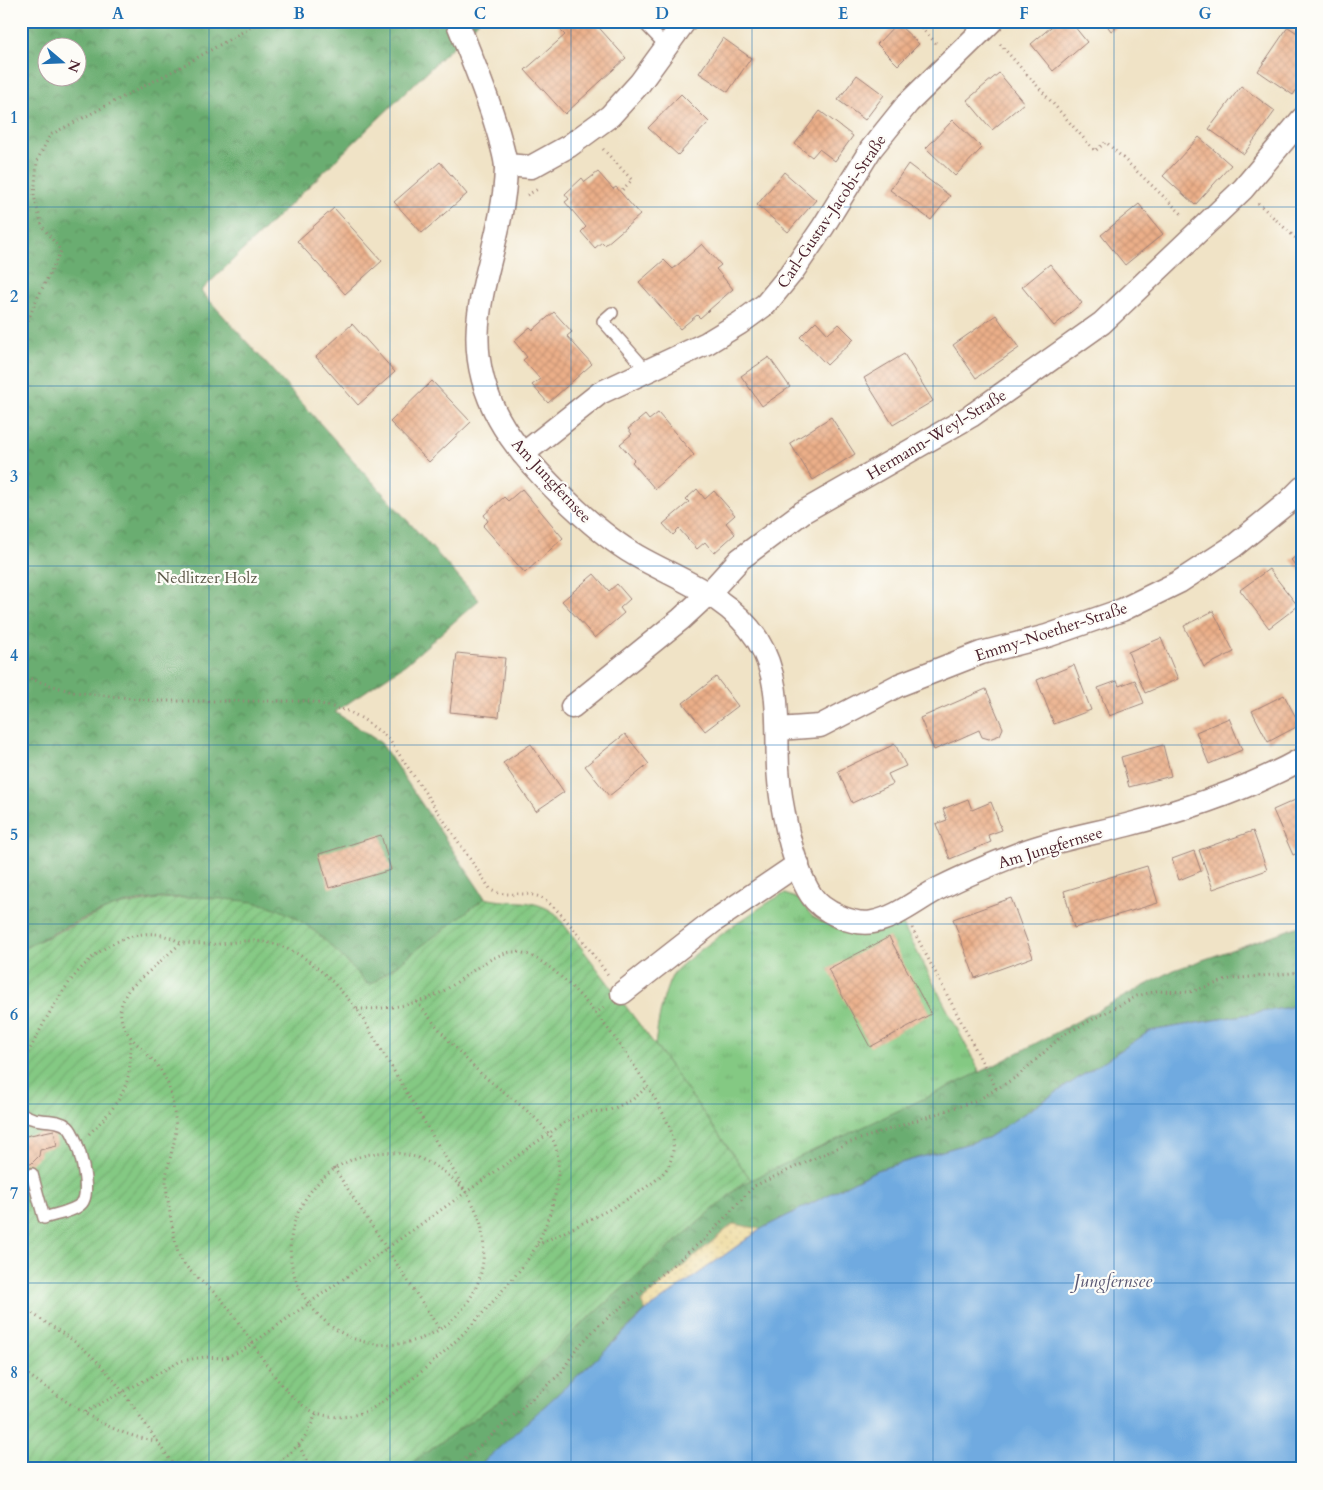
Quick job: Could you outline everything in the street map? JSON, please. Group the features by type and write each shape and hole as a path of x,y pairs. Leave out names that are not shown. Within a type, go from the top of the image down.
{"street":[{"name":"Am Jungfernsee","path":"457,21 490,104 505,176 498,228 484,280 476,334 483,383 500,421 523,454 598,530 633,554 709,593 744,622 758,641 770,667 775,685 781,802 798,864 812,896 824,908 852,921 868,923 889,918 942,887 1025,852 1129,824 1214,798 1302,759"},
{"path":"505,176 531,167 569,146 610,116 640,83 685,21"},
{"name":"Carl-Gustav-Jacobi-Straße","path":"523,454 600,393 707,344 766,304 794,271 871,149 908,103 951,58 988,24"},
{"name":"Hermann-Weyl-Straße","path":"572,706 681,619 709,593 740,559 804,512 971,416 1102,323 1243,190 1302,118"},
{"name":"Emmy-Noether-Straße","path":"778,729 820,726 900,685 972,657 1047,636 1122,610 1179,582 1234,546 1288,503 1302,488"},
{"path":"622,993 714,921 798,864"}],"lane":[{"path":"642,21 667,47"},
{"path":"612,313 603,321 647,371"},
{"path":"21,1113 38,1121 58,1121 69,1128 75,1139 87,1193 84,1201 78,1207 44,1218 32,1174"}],"path":[{"path":"21,340 35,303 61,251 42,226 34,196 37,162 50,135 177,69 262,21"},
{"path":"914,21 951,58"},
{"path":"988,24 1095,151 1106,142 1200,231"},
{"path":"596,154 604,149 632,180 620,192"},
{"path":"505,176 527,196 542,187"},
{"path":"1243,190 1302,244"},
{"path":"21,676 73,692 158,701 309,701 336,707 363,719 388,738 486,885 498,893 528,894 550,903 622,993"},
{"path":"902,910 997,1090"},
{"path":"21,1066 61,996 92,956 122,939 151,933 169,936 181,943 220,944 255,940 284,947 308,960 322,971 357,1009 466,1192 482,1229 484,1248 477,1286 468,1303 455,1318 440,1330 424,1339 406,1344 370,1344 335,1330 321,1319 308,1304 297,1282 291,1257 293,1231 301,1207 310,1192 334,1168 368,1154 387,1152 406,1154 424,1159 440,1167 466,1192"},
{"path":"181,943 129,989 123,998 120,1019 130,1037 151,1057 165,1077 173,1107 177,1130 166,1182 179,1258 221,1299 297,1402 316,1413 333,1417 363,1413 375,1407 423,1371 470,1329 524,1265 546,1225 554,1199 557,1172 556,1149 549,1133 519,1104 476,1070 444,1036 417,1002"},
{"path":"357,1009 383,1009 417,1002 461,981 496,956 519,952 533,956 552,968 595,1014 630,1057 671,1129 674,1146 668,1166 657,1178 642,1189 599,1214 536,1246"},
{"path":"454,1469 561,1373 576,1349 598,1326 707,1237 754,1186 848,1143 978,1100 1018,1076 1062,1036 1137,996 1156,991 1190,992 1230,979 1302,972"},
{"path":"75,1139 86,1137 109,1114 122,1095 130,1074 130,1037"},
{"path":"85,1412 181,1360 204,1357 224,1358 242,1350 549,1133 575,1118 592,1112 610,1110 632,1100 647,1087"},
{"path":"334,1168 440,1330"},
{"path":"21,1304 88,1352 122,1393 176,1469"},
{"path":"21,1337 25,1373"},
{"path":"21,1370 85,1412 138,1439 157,1441"},
{"path":"273,1469 279,1460 298,1446 309,1431 316,1413"},
{"path":"298,1446 311,1469"}],"green space":[{"name":"Nedlitzer Holz","path":"21,21 479,21 201,291 479,600 406,664 335,712 381,743 485,898 369,986 341,956 221,899 180,897 124,904 89,916 24,948 21,939"},
{"path":"785,894 798,899 813,917 834,927 868,934 902,923 982,1076 751,1180 655,1045 663,1000 673,974 691,957 727,931 777,897"},
{"path":"201,897 252,902 284,912 324,939 369,986 485,898 530,903 547,908 556,914 655,1045 751,1180 742,1184 577,1328 509,1394 403,1469 21,1469 21,939 24,948 112,907 158,899"},
{"path":"1302,925 1302,1005 1150,1031 987,1138 877,1170 761,1229 646,1310 597,1358 476,1469 403,1469 509,1394 577,1328 742,1184 993,1066 1174,970"}],"sand":[{"path":"733,1224 761,1229 646,1311 641,1302"}],"water":[{"name":"Jungfernsee","path":"1302,1005 1302,1469 476,1469 646,1311 761,1229 877,1170 987,1138 1150,1031"}],"building":[{"path":"565,21 593,21 626,58 565,114 525,70 565,35 558,28"},
{"path":"1058,21 1070,21 1087,42 1053,71 1031,44"},
{"path":"1104,21 1126,21 1111,31"},
{"path":"897,23 919,44 898,65 877,44"},
{"path":"1288,27 1302,36 1302,82 1293,95 1258,71"},
{"path":"723,38 751,58 728,92 699,73"},
{"path":"999,73 1024,103 992,130 967,100"},
{"path":"857,75 884,95 865,120 838,100"},
{"path":"1241,86 1275,111 1244,154 1209,129"},
{"path":"681,94 709,122 678,155 648,128"},
{"path":"820,111 853,136 835,161 819,149 812,157 795,144"},
{"path":"953,120 982,148 955,176 926,148"},
{"path":"1199,137 1231,165 1195,205 1163,176"},
{"path":"440,162 467,194 422,233 394,202"},
{"path":"908,164 950,196 931,220 890,190"},
{"path":"598,172 613,189 616,187 640,215 605,245 602,242 595,248 581,232 586,227 565,202 569,199 565,194 582,178 585,182"},
{"path":"784,172 816,200 788,232 757,205"},
{"path":"1139,204 1163,234 1125,265 1101,235"},
{"path":"334,208 382,261 345,294 297,241"},
{"path":"702,244 721,265 716,269 733,289 700,318 697,315 680,329 639,282 664,260 673,269"},
{"path":"1050,264 1082,303 1054,326 1022,287"},
{"path":"554,312 572,332 567,336 592,364 548,403 532,385 540,379 523,360 527,357 514,341 530,327 533,330"},
{"path":"996,315 1019,348 976,378 953,345"},
{"path":"816,321 828,334 839,324 854,339 827,365 800,337"},
{"path":"352,324 395,372 358,405 316,357"},
{"path":"904,354 933,401 893,425 864,378"},
{"path":"769,357 790,387 762,406 741,376"},
{"path":"432,381 471,422 429,462 390,422"},
{"path":"658,413 694,455 655,489 632,462 634,460 620,444 632,434 628,429 645,415 649,420"},
{"path":"831,417 855,454 813,480 790,443"},
{"path":"522,489 563,538 525,573 483,526 488,521 484,515 504,497 508,501"},
{"path":"697,489 705,499 714,491 735,515 726,523 735,534 714,553 705,542 697,549 679,529 673,535 663,524 689,502 686,499"},
{"path":"1302,551 1302,573 1291,560"},
{"path":"1269,569 1298,606 1269,628 1240,590"},
{"path":"594,574 609,591 617,584 630,599 620,608 624,613 595,638 562,601"},
{"path":"1213,611 1234,652 1204,667 1184,626"},
{"path":"1161,638 1178,679 1145,693 1128,652"},
{"path":"457,653 505,658 499,717 450,712"},
{"path":"1074,665 1091,710 1054,724 1037,680"},
{"path":"716,677 738,706 705,731 683,703"},
{"path":"1135,680 1144,703 1109,716 1098,688 1117,681 1119,686"},
{"path":"986,689 1003,728 1000,735 989,739 982,737 979,730 934,750 920,718"},
{"path":"1284,695 1300,725 1268,742 1252,711"},
{"path":"1229,718 1242,750 1209,764 1196,732"},
{"path":"625,734 649,764 609,796 585,766"},
{"path":"531,744 564,792 536,811 503,763"},
{"path":"895,744 906,766 888,774 893,784 852,803 838,771"},
{"path":"1163,745 1171,776 1129,787 1121,757"},
{"path":"1302,797 1302,820 1300,821 1302,826 1302,851 1293,855 1273,810"},
{"path":"968,799 972,810 991,802 1002,830 988,835 991,842 950,859 936,824 947,820 943,809"},
{"path":"1253,831 1267,870 1213,889 1199,850"},
{"path":"381,835 391,870 329,888 319,854"},
{"path":"1194,851 1201,871 1179,880 1172,859"},
{"path":"1147,866 1158,903 1074,928 1064,891"},
{"path":"1011,898 1033,957 975,978 953,919"},
{"path":"889,937 931,1014 870,1047 828,969"},
{"path":"54,1130 57,1146 40,1150 39,1156 31,1164 21,1163 21,1137"}]}
